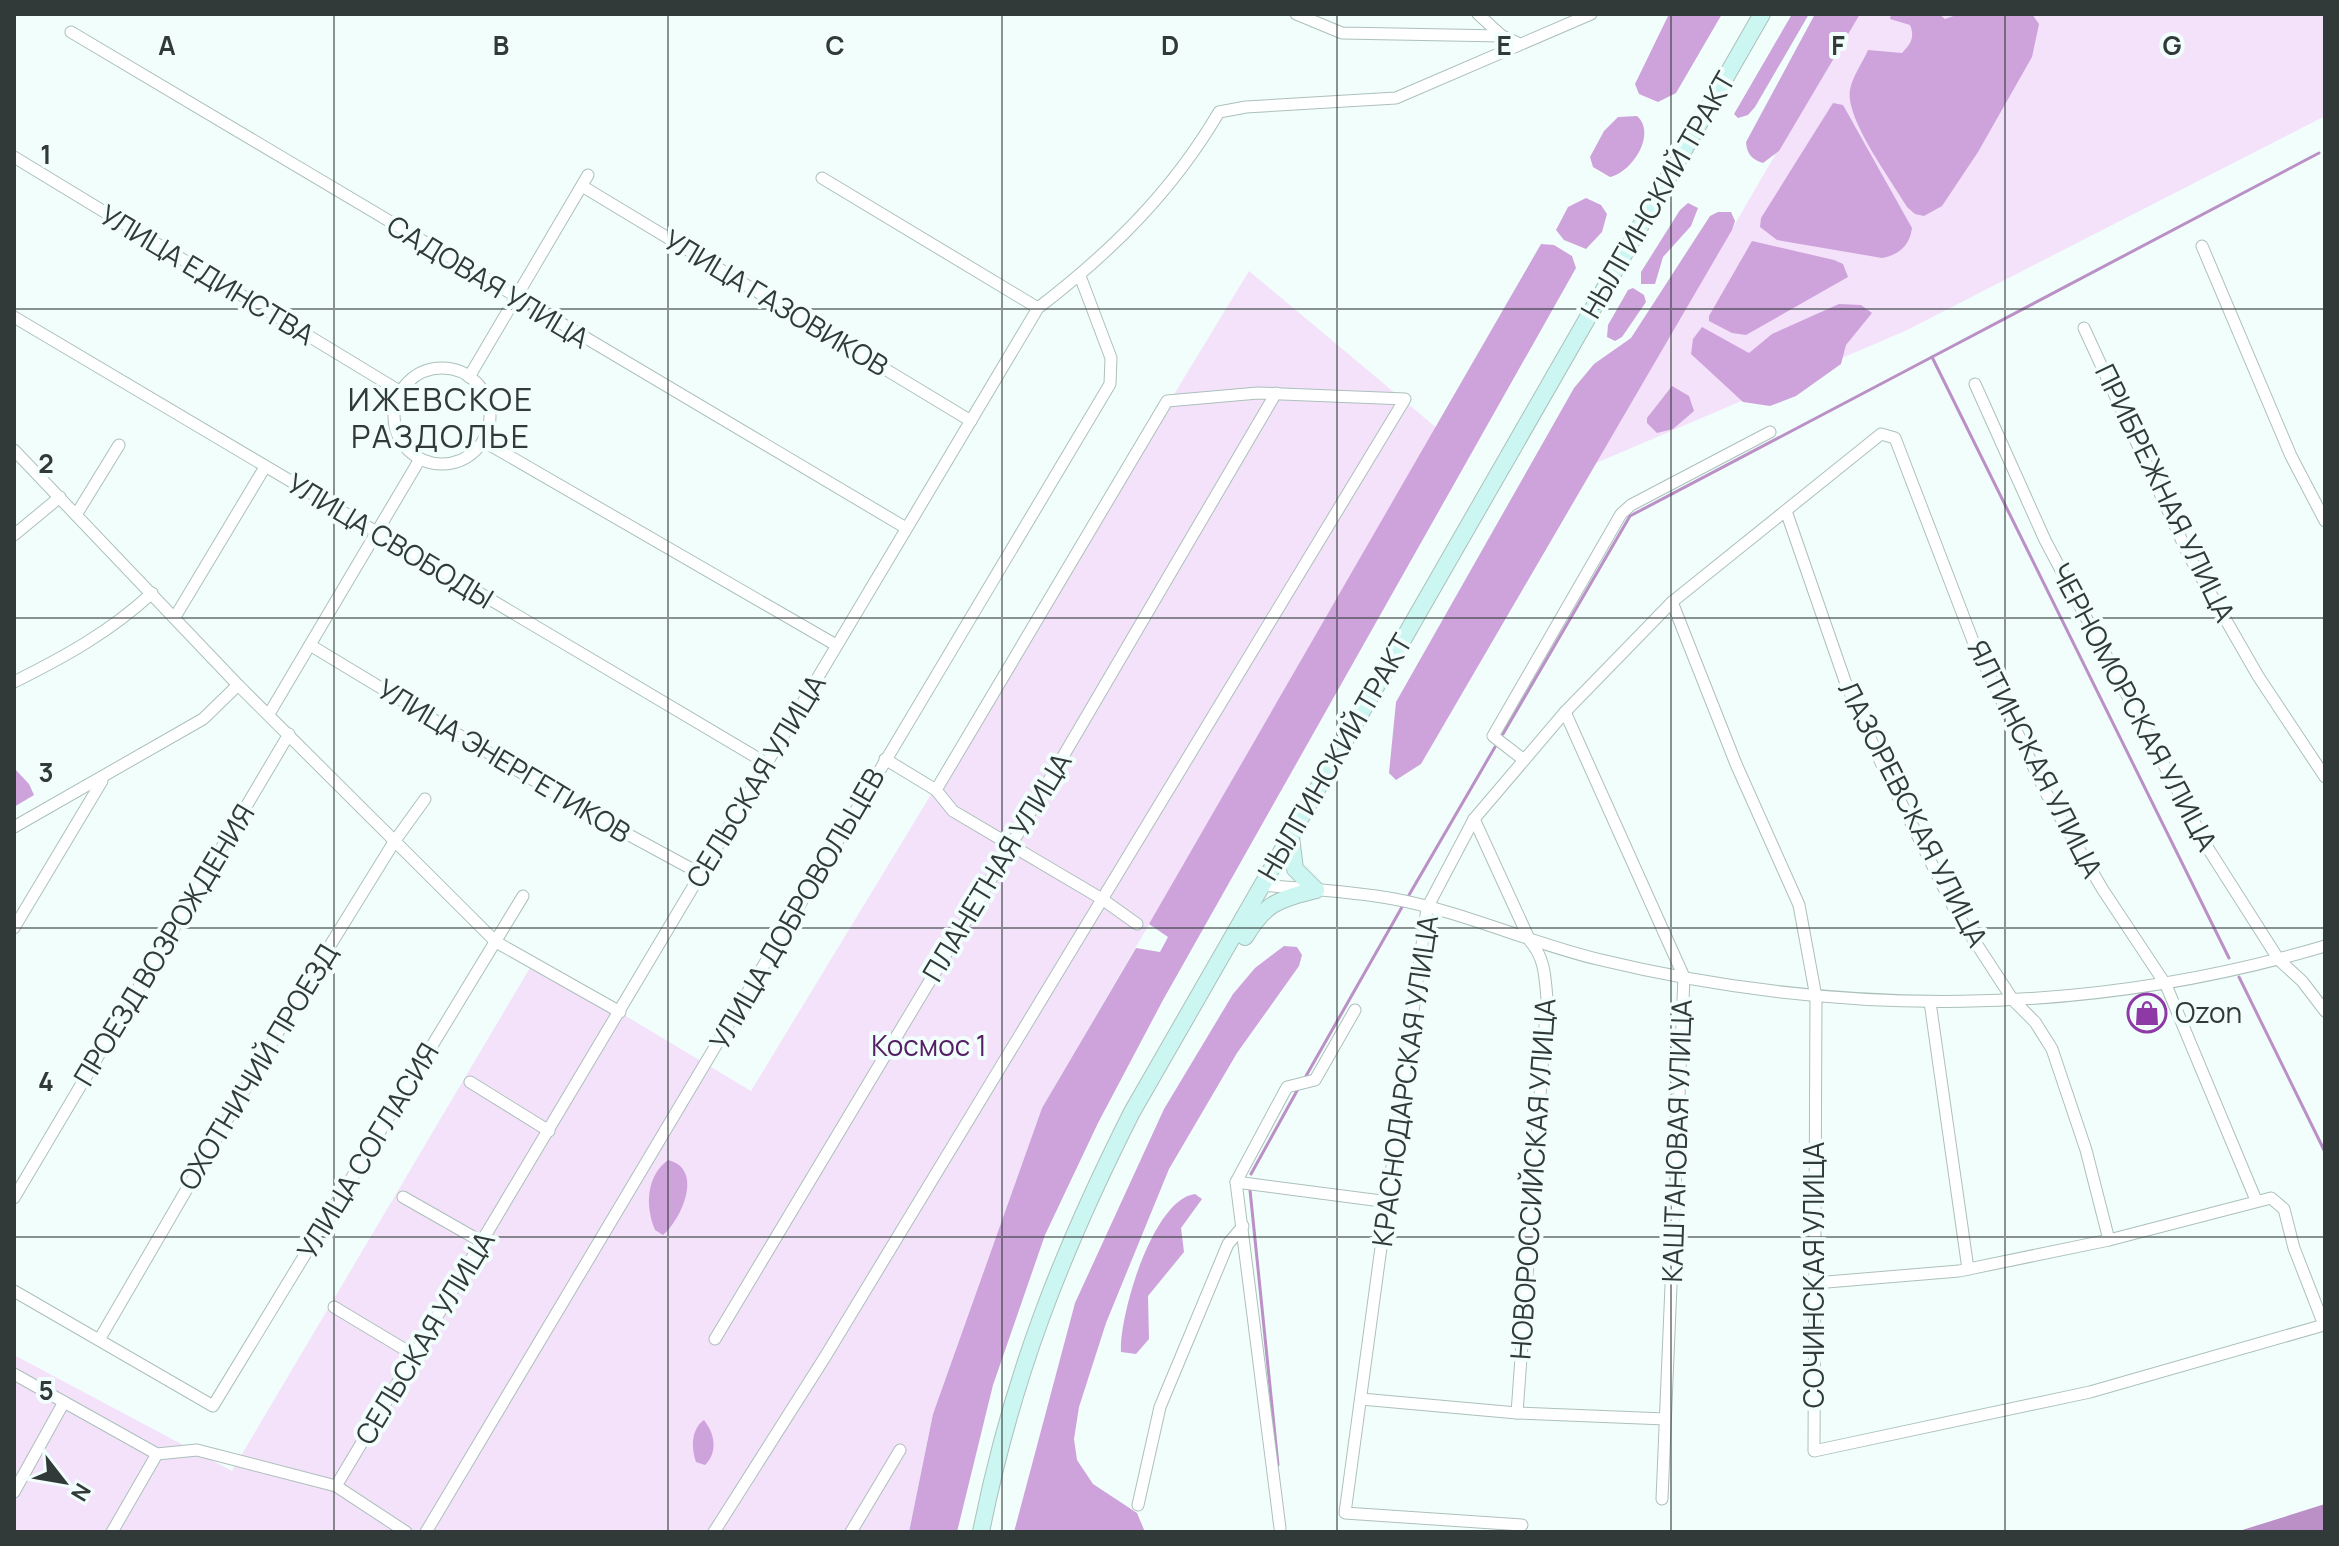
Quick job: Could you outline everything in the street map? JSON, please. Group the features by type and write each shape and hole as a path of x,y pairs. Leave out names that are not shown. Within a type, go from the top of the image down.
{"main road":[{"name":"НЫЛГИНСКИЙ ТРАКТ","path":"981,1532 997,1453 1058,1267 1144,1091 1762,14"},
{"path":"1144,1091 1166,1070 1258,915 1279,901 1316,890 1295,869 1291,835"}],"street":[{"path":"1296,14 1342,33 1502,36"},
{"path":"1478,14 1502,36 1520,44 1591,14"},
{"name":"САДОВАЯ УЛИЦА","path":"71,32 515,299 906,528"},
{"name":"СЕЛЬСКАЯ УЛИЦА","path":"336,1486 1038,308 1120,242 1203,140 1219,112 1246,107 1396,98 1520,44"},
{"name":"УЛИЦА ЕДИНСТВА","path":"14,157 401,392"},
{"path":"822,178 1038,308"},
{"name":"УЛИЦА ГАЗОВИКОВ","path":"515,299 585,180 971,421"},
{"path":"2202,246 2291,456 2325,521"},
{"name":"УЛИЦА ДОБРОВОЛЬЦЕВ","path":"426,1532 1110,384 1111,358 1080,276"},
{"path":"469,377 515,299"},
{"name":"УЛИЦА СВОБОДЫ","path":"14,317 766,763"},
{"name":"ПРИБРЕЖНАЯ УЛИЦА","path":"2084,328 2188,554 2258,676 2325,777"},
{"path":"455,370 469,377 480,387 490,413 483,441 462,460 448,464 420,459 399,437 394,422 401,392 424,372 455,370"},
{"name":"ЧЕРНОМОРСКАЯ УЛИЦА","path":"1975,384 2045,540 2201,836 2279,960 2302,981 2325,1011"},
{"path":"714,1532 825,1357 1405,399 1276,393 1167,401 936,790"},
{"name":"ПЛАНЕТНАЯ УЛИЦА","path":"715,1339 1011,846 1276,393"},
{"path":"1524,760 1493,736 1621,514 1631,505 1770,432"},
{"name":"КРАСНОДАРСКАЯ УЛИЦА","path":"1522,1525 1345,1513 1427,908 1474,819 1565,712 1672,602 1881,434 1895,438"},
{"name":"ЯЛТИНСКАЯ УЛИЦА","path":"1895,438 1973,641 2046,793 2103,890 2166,985 2256,1200"},
{"path":"483,441 836,645"},
{"path":"76,515 119,445"},
{"path":"14,450 238,685 496,942 620,1012"},
{"path":"269,714 420,459"},
{"path":"175,617 265,467"},
{"path":"14,535 60,497"},
{"name":"ЛАЗОРЕВСКАЯ УЛИЦА","path":"1786,511 1845,681 1882,765 1957,914 2013,1000 2035,1022 2061,1071 2086,1150 2109,1240"},
{"path":"14,682 70,654 121,622 152,593"},
{"name":"СОЧИНСКАЯ УЛИЦА","path":"1672,602 1736,764 1799,905 1816,997 1814,1451 2090,1392 2324,1326 2294,1248 2284,1209 2271,1198 2256,1200"},
{"name":"УЛИЦА ЭНЕРГЕТИКОВ","path":"310,645 583,810 701,874"},
{"path":"14,827 203,719 238,685"},
{"name":"КАШТАНОВАЯ УЛИЦА","path":"1565,712 1684,977 1662,1499"},
{"name":"ПРОЕЗД ВОЗРОЖДЕНИЯ","path":"14,1198 289,734"},
{"path":"885,759 936,790 953,811 1102,899 1137,924"},
{"path":"14,928 103,778"},
{"name":"ОХОТНИЧИЙ ПРОЕЗД","path":"99,1340 248,1082 394,842 425,799"},
{"name":"НОВОРОССИЙСКАЯ УЛИЦА","path":"1474,819 1530,941 1540,953 1547,999 1517,1413"},
{"path":"1262,885 1397,899 1530,941 1684,977 1816,997 1930,1002 2013,1000 2166,985 2279,960 2325,946"},
{"name":"УЛИЦА СОГЛАСИЯ","path":"99,1340 213,1406 523,896"},
{"path":"1930,1002 1968,1269"},
{"path":"1280,1528 1236,1182 1287,1087 1295,1082 1308,1084 1315,1080 1355,1010"},
{"path":"470,1082 549,1131"},
{"path":"1236,1182 1389,1202"},
{"path":"403,1197 482,1242"},
{"path":"1815,1283 1968,1269 2109,1240 2256,1200"},
{"path":"1138,1505 1160,1407 1228,1244 1243,1226"},
{"path":"14,1291 99,1340"},
{"path":"334,1307 414,1355"},
{"path":"14,1374 157,1454 197,1450 336,1486 406,1532"},
{"path":"1361,1399 1517,1413 1665,1419"},
{"path":"14,1492 64,1402"},
{"path":"851,1532 900,1450"},
{"path":"112,1532 157,1454"}],"green space":[{"path":"1857,14 2325,14 2325,116 1905,331 1596,463"},
{"name":"Космос 1","path":"1249,271 1438,429 1042,1108 933,1414 909,1532 14,1532 14,1355 232,1471 534,961 751,1091"}],"shaded area":[{"path":"1669,14 1722,14 1676,93 1658,102 1639,94 1635,84"},
{"path":"1792,14 1809,14 1755,107 1748,115 1738,118 1734,114"},
{"path":"1815,14 1860,14 1779,151 1763,163 1755,160 1747,150 1746,142"},
{"path":"1891,14 1939,14 1945,19 1959,14 2032,14 2039,24 2032,57 1978,152 1942,206 1924,216 1915,214 1907,207 1862,133 1850,102 1851,85 1868,50 1902,53 1910,43 1910,25 1890,19"},
{"path":"1833,103 1843,105 1912,228 1906,245 1893,255 1882,258 1777,240 1760,227 1761,218"},
{"path":"1637,116 1644,132 1643,142 1633,160 1610,177 1593,167 1590,157 1604,131 1618,117"},
{"path":"1586,198 1601,205 1607,214 1602,232 1586,249 1564,240 1556,230 1568,207"},
{"path":"1688,203 1698,208 1691,226 1663,257 1655,284 1641,284 1641,272 1680,210"},
{"path":"1718,212 1731,212 1735,221 1732,230 1421,764 1396,780 1389,773 1396,702 1574,388 1594,364 1631,338 1710,216"},
{"path":"1752,241 1834,260 1843,264 1848,277 1746,335 1732,333 1709,321 1709,316"},
{"path":"1541,244 1554,245 1572,256 1576,268 1163,1000 1098,1123 1045,1235 993,1385 957,1532 909,1532 933,1414 1042,1108 1136,948 1160,952 1168,937 1149,924"},
{"path":"1633,288 1644,295 1646,302 1622,337 1615,341 1607,337 1608,325 1628,290"},
{"path":"1839,304 1861,305 1872,313 1846,345 1841,364 1796,396 1770,406 1743,402 1691,354 1693,339 1702,327 1749,353 1772,334"},
{"path":"1672,386 1689,396 1694,411 1673,429 1657,433 1647,423 1647,418"},
{"path":"14,768 29,784 34,795 14,807"},
{"path":"1284,946 1297,947 1302,955 1299,966 1237,1053 1169,1169 1106,1323 1079,1407 1074,1439 1077,1460 1093,1484 1137,1513 1145,1532 1014,1532 1075,1303 1164,1109 1233,994 1255,968"},
{"path":"668,1160 679,1165 687,1183 677,1217 663,1235 655,1230 649,1202 655,1174"},
{"path":"1195,1194 1202,1199 1181,1228 1184,1252 1148,1296 1149,1339 1136,1354 1121,1352 1132,1287 1153,1236 1165,1216 1180,1201"},
{"path":"704,1420 714,1443 705,1465 696,1462 693,1451 694,1434"},
{"path":"2325,1504 2325,1532 2236,1532"}],"waterway":[{"path":"2229,958 1932,357 2319,153"},
{"path":"1503,734 1630,516 1932,357"},
{"path":"1409,895 1495,747"},
{"path":"1306,1076 1402,907"},
{"path":"2239,977 2325,1152"},
{"path":"1251,1174 1298,1089"},
{"path":"1250,1190 1278,1465"}],"place":[{"name":"Ozon","path":"2147,1013"}],"district":[{"name":"ИЖЕВСКОЕ РАЗДОЛЬЕ","path":"441,418"}]}
